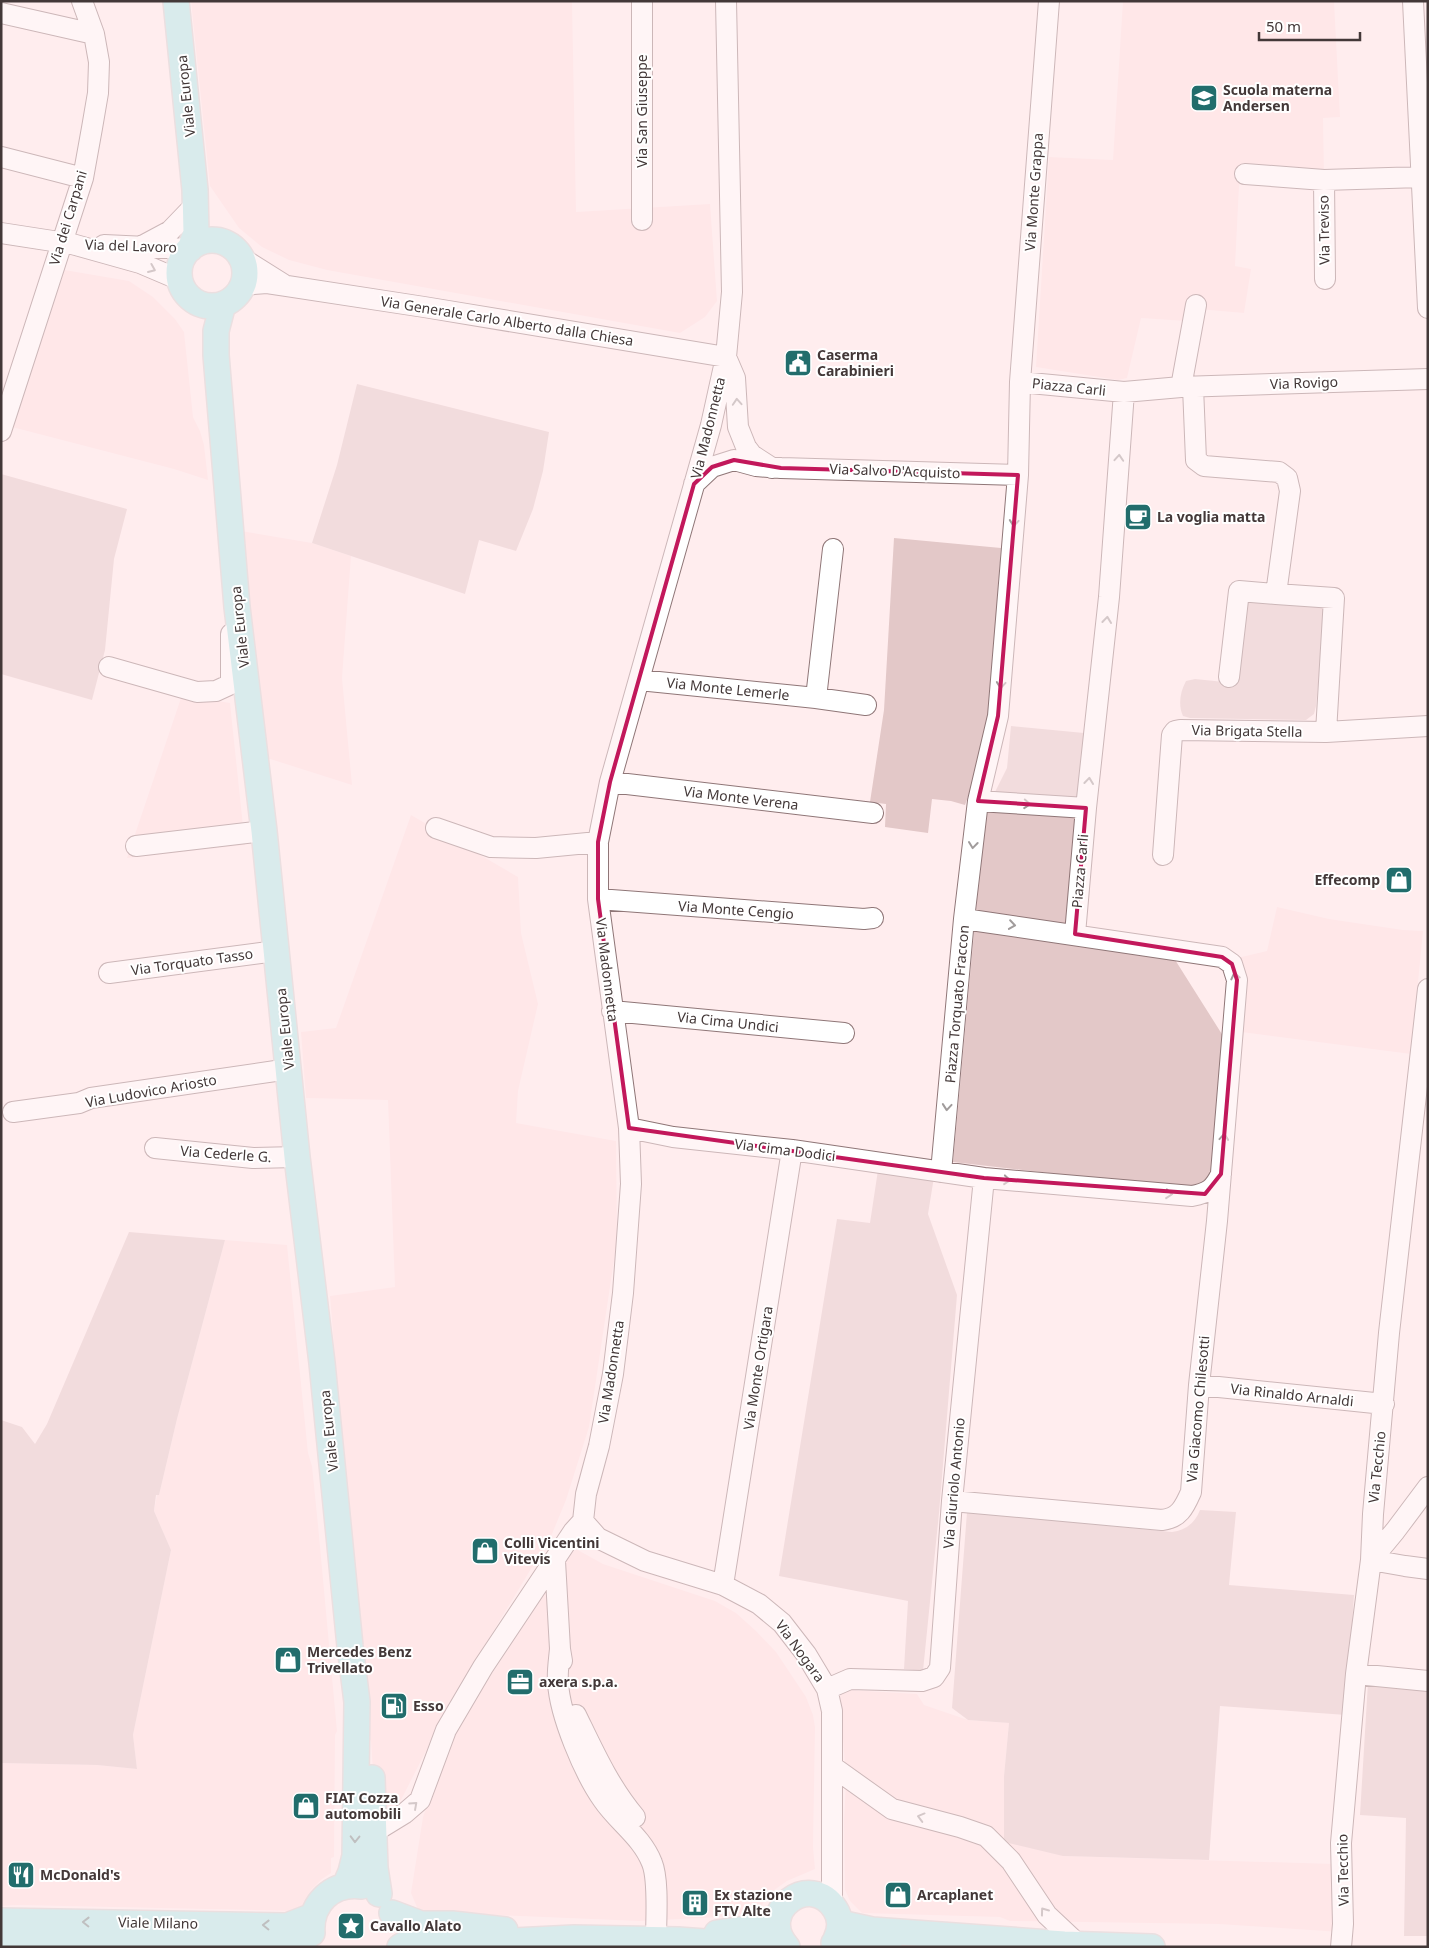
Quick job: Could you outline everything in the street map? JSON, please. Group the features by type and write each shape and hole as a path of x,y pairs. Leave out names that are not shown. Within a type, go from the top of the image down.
{"main road":[{"name":"Viale Europa","path":"176,1 195,197 196,233 190,249"},
{"name":"Viale Europa","path":"195,197 210,224 234,251"},
{"path":"218,241 234,251 244,266 242,285 238,293 224,304 202,305 186,290 180,263 190,249 198,243 218,241"},
{"name":"Viale Europa","path":"186,290 216,355"},
{"name":"Viale Europa","path":"224,304 216,331 216,355 236,606 264,832 297,1157 323,1373 357,1702 355,1856 345,1886"},
{"name":"Viale Europa","path":"357,1702 370,1740 375,1868 386,1903"},
{"path":"316,1947 312,1931 313,1916 317,1905 324,1896 345,1886 363,1886 386,1903 421,1924 452,1924 574,1938"},
{"path":"400,1947 405,1944 424,1943 452,1944 574,1938 666,1940 746,1945 782,1935 781,1909 796,1896 805,1893 815,1894 824,1898 834,1929 870,1945 1152,1947"},
{"path":"386,1903 395,1927 390,1947"},
{"name":"Viale Milano","path":"1,1921 287,1926 313,1916"},
{"name":"Viale Milano","path":"1,1940 304,1947"}],"street":[{"name":"Via dei Carpani","path":"1,431 66,243 83,178 98,93 98,62 94,34 82,1"},
{"name":"Via San Giuseppe","path":"642,1 642,220"},
{"name":"Via Madonnetta","path":"583,1521 586,1494 599,1446 613,1374 623,1293 631,1184 629,1128 598,900 598,842 610,782 711,425 726,357 732,292 726,1"},
{"name":"Via Monte Grappa","path":"1020,382 1049,1"},
{"path":"1413,1 1422,108 1421,177 1428,308"},
{"path":"1,13 94,34"},
{"path":"1,157 83,178"},
{"name":"Via Treviso","path":"1245,174 1324,180 1421,177"},
{"name":"Via Treviso","path":"1324,180 1325,279"},
{"path":"140,247 170,232 195,197"},
{"name":"Via del Lavoro","path":"1,233 66,243 190,249"},
{"name":"Via del Lavoro","path":"66,243 140,263 186,290"},
{"name":"Via Generale Carlo Alberto dalla Chiesa","path":"234,251 287,286"},
{"name":"Via Generale Carlo Alberto dalla Chiesa","path":"242,285 267,283 424,306 726,357"},
{"path":"1196,305 1187,387 1196,460 1204,466 1278,472 1287,478 1290,491 1276,594"},
{"path":"694,484 712,467 740,453 735,378 726,357"},
{"name":"Via Rovigo","path":"1124,392 1187,387 1428,379"},
{"name":"Piazza Carli","path":"964,919 978,801 998,716 1018,475 1020,382 1124,392 1109,597 1086,808 1075,934"},
{"name":"Via Salvo D'Acquisto","path":"711,425 723,448 752,454 772,468 1018,475"},
{"path":"816,698 833,549"},
{"path":"1229,677 1239,591 1334,598 1326,732"},
{"path":"109,667 197,692 216,691 229,685 231,678 231,616 236,606"},
{"name":"Via Monte Lemerle","path":"639,680 866,705"},
{"name":"Via Brigata Stella","path":"1163,856 1172,735 1175,731 1326,732 1428,726"},
{"name":"Via Monte Verena","path":"610,782 873,813"},
{"path":"978,801 1086,808"},
{"path":"436,828 491,847 536,848 598,842"},
{"path":"136,846 264,832"},
{"name":"Via Monte Cengio","path":"598,900 864,919 874,918"},
{"name":"Piazza Torquato Fraccon","path":"941,1172 964,919 1222,957 1232,964 1237,980 1217,1221"},
{"name":"Via Torquato Tasso","path":"109,973 276,951"},
{"name":"Via Tecchio","path":"1341,1947 1344,1924 1341,1843 1356,1674 1371,1560 1373,1514 1389,1333 1428,988"},
{"name":"Via Cima Undici","path":"612,1011 844,1034"},
{"name":"Via Ludovico Ariosto","path":"13,1112 79,1103 91,1098 289,1069"},
{"name":"Via Cima Dodici","path":"629,1128 673,1137 792,1150 941,1172"},
{"name":"Via Cederle G.","path":"155,1148 253,1158 297,1157"},
{"name":"Via Monte Ortigara","path":"723,1585 792,1150"},
{"path":"941,1172 984,1178 1192,1196 1205,1194 1212,1189 1222,1174"},
{"name":"Via Giuriolo Antonio","path":"827,1689 850,1679 922,1681 934,1678 940,1668 952,1501 984,1178"},
{"path":"1192,1196 1211,1207 1217,1221"},
{"name":"Via Giacomo Chilesotti","path":"952,1501 1162,1520 1177,1517 1185,1506 1191,1492 1217,1221"},
{"name":"Via Rinaldo Arnaldi","path":"1200,1385 1384,1404"},
{"path":"1428,1487 1371,1560 1428,1568"},
{"path":"374,1832 405,1813 420,1800 446,1730 483,1667 573,1532 583,1521"},
{"name":"Via Nogara","path":"583,1521 598,1538 646,1561 723,1585 759,1604 782,1623 806,1654 827,1689 832,1711 831,1872 834,1929"},
{"path":"554,1561 560,1649 558,1683 562,1705 580,1760 603,1801 641,1843 652,1864 656,1897 666,1940"},
{"path":"560,1649 571,1702 596,1758 617,1795 656,1843"},
{"path":"1356,1674 1428,1681"},
{"path":"833,1766 892,1809 986,1836 1011,1861 1047,1915 1071,1945"},
{"path":"805,1893 831,1872"}],"highlighted area":[{"path":"734,460 781,468 1018,475 998,716 978,801 1086,808 1075,934 1222,957 1232,964 1237,980 1221,1174 1205,1194 984,1178 629,1128 598,899 598,842 610,782 694,484 712,467"}],"shaded area":[{"path":"191,1 572,1 576,212 710,204 717,301 705,317 680,333 327,270 289,260 262,247 239,228 210,186"},
{"path":"1123,1 1334,1 1340,117 1323,118 1324,176 1243,171 1239,186 1235,266 1251,269 1244,313 1198,309 1186,321 1141,318 1127,378 1118,380 1036,367 1049,157 1113,160"},
{"path":"47,267 129,281 153,297 175,319 184,332 193,417 204,445 208,480 174,469 12,427"},
{"path":"357,384 549,432 543,471 533,509 516,551 479,540 465,594 312,543 337,465"},
{"path":"1,474 127,509 114,559 105,650 92,700 1,674"},
{"path":"241,531 312,543 351,556 342,678 352,785 264,757"},
{"path":"894,538 1001,548 989,719 983,754 965,805 932,799 928,833 885,827 886,804 870,802 884,710"},
{"path":"1242,600 1326,601 1316,706 1314,714 1306,720 1190,718 1183,716 1180,699 1186,681 1195,679 1234,683"},
{"path":"182,695 230,703 245,845 127,858"},
{"path":"1011,726 1084,733 1066,941 1172,955 1225,1039 1211,1179 1197,1190 953,1162 985,812 1007,768"},
{"path":"411,815 518,877 521,933 538,1004 518,1091 516,1123 616,1141 617,1240 589,1427 566,1500 552,1534 453,1698 401,1800 376,1817 371,1741 365,1730 330,1296 395,1287 388,1100 306,1098 301,1032 336,1028"},
{"path":"1277,907 1329,919 1403,930 1423,931 1411,1054 1226,1030 1228,972 1220,962 1267,951"},
{"path":"878,1170 934,1177 928,1214 957,1295 939,1513 923,1671 904,1669 908,1601 779,1576 837,1219 870,1223"},
{"path":"129,1232 225,1240 177,1419 159,1495 156,1495 154,1511 171,1550 133,1735 137,1769 97,1765 1,1763 1,1420 22,1427 35,1444 47,1424"},
{"path":"225,1240 287,1245 308,1453 312,1466 337,1731 335,1735 334,1857 331,1858 331,1873 311,1890 302,1911 1,1906 1,1763 97,1765 137,1769 133,1735 171,1550 154,1511"},
{"path":"1200,1510 1236,1512 1229,1585 1354,1595 1346,1715 1220,1706 1209,1860 1063,1856 1004,1842 1004,1776 1009,1723 968,1720 952,1708 967,1512 1172,1532 1182,1530 1189,1525"},
{"path":"576,1549 603,1564 715,1601 736,1613 776,1652 806,1697 813,1715 815,1727 813,1847 815,1869 787,1881 770,1893 757,1912 720,1917 640,1921 419,1912 411,1893 423,1817 454,1732 568,1557"},
{"path":"1368,1682 1428,1688 1428,1936 1404,1936 1406,1818 1360,1815"},
{"path":"849,1690 917,1694 924,1705 968,1720 1009,1723 1004,1776 1063,1856 1335,1864 1340,1932 1219,1924 1010,1921 1000,1917 862,1913 850,1901 845,1890 844,1823 846,1781 840,1694"}],"place":[{"name":"Scuola materna Andersen","path":"1204,98"},
{"name":"Caserma Carabinieri","path":"798,363"},
{"name":"La voglia matta","path":"1138,517"},
{"name":"Effecomp","path":"1399,880"},
{"name":"Colli Vicentini Vitevis","path":"485,1551"},
{"name":"Mercedes Benz Trivellato","path":"288,1660"},
{"name":"axera s.p.a.","path":"520,1682"},
{"name":"Esso","path":"394,1706"},
{"name":"FIAT Cozza automobili","path":"306,1806"},
{"name":"McDonald's","path":"21,1875"},
{"name":"Arcaplanet","path":"898,1895"},
{"name":"Ex stazione FTV Alte","path":"695,1903"},
{"name":"Cavallo Alato","path":"351,1926"}]}
